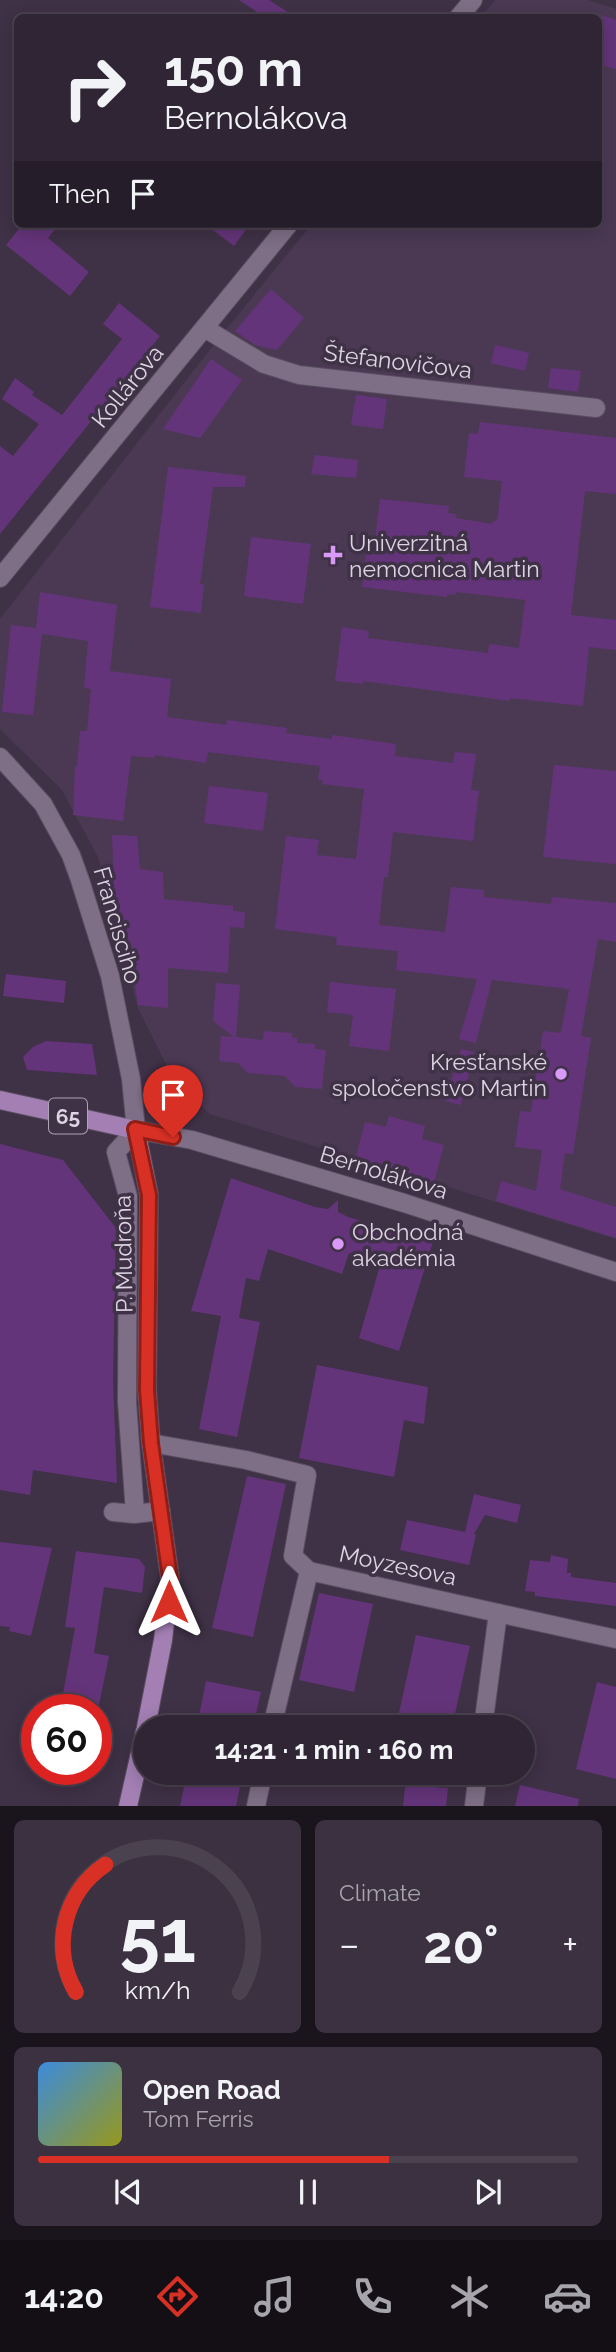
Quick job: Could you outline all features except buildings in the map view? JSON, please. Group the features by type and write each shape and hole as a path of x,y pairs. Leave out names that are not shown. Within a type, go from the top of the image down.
{"main road":[{"name":"65","path":"0,1100 135,1129"},
{"name":"P. Mudroňa","path":"135,1129 149,1195 147,1390 151,1443 170,1578 169,1602 149,1715"},
{"name":"P. Mudroňa","path":"128,1806 133,1785"}],"street":[{"path":"461,14 473,0"},
{"name":"Kollárova","path":"4,574 286,228"},
{"name":"Štefanovičova","path":"206,329 264,364 299,375 596,408"},
{"name":"Francisciho","path":"0,757 43,804 71,855 110,976 131,1079 135,1129"},
{"name":"Bernolákova","path":"135,1129 192,1140 616,1272"},
{"name":"P. Mudroňa","path":"135,1129 116,1152 128,1196 127,1402 135,1513"},
{"name":"Moyzesova","path":"151,1443 246,1460 307,1475 293,1556 309,1571 616,1639"},
{"path":"113,1512 161,1511"},
{"path":"275,1715 309,1571"},
{"path":"485,1715 498,1613"},
{"path":"256,1806 260,1785"},
{"path":"474,1806 477,1785"}],"shaded area":[{"name":"Univerzitná nemocnica Martin","path":"495,0 588,0 616,9 616,1239 210,1114 172,1076 138,1008 98,857 62,790 0,729 0,619 219,338 309,228 602,228 602,14 483,14"}],"place":[{"name":"Univerzitná nemocnica Martin","path":"333,555"},
{"name":"Kresťanské spoločenstvo Martin","path":"561,1074"},
{"name":"Obchodná akadémia","path":"338,1244"}],"route":[{"path":"169,1602 170,1578 151,1443 147,1390 149,1195 135,1129 173,1137"}]}
